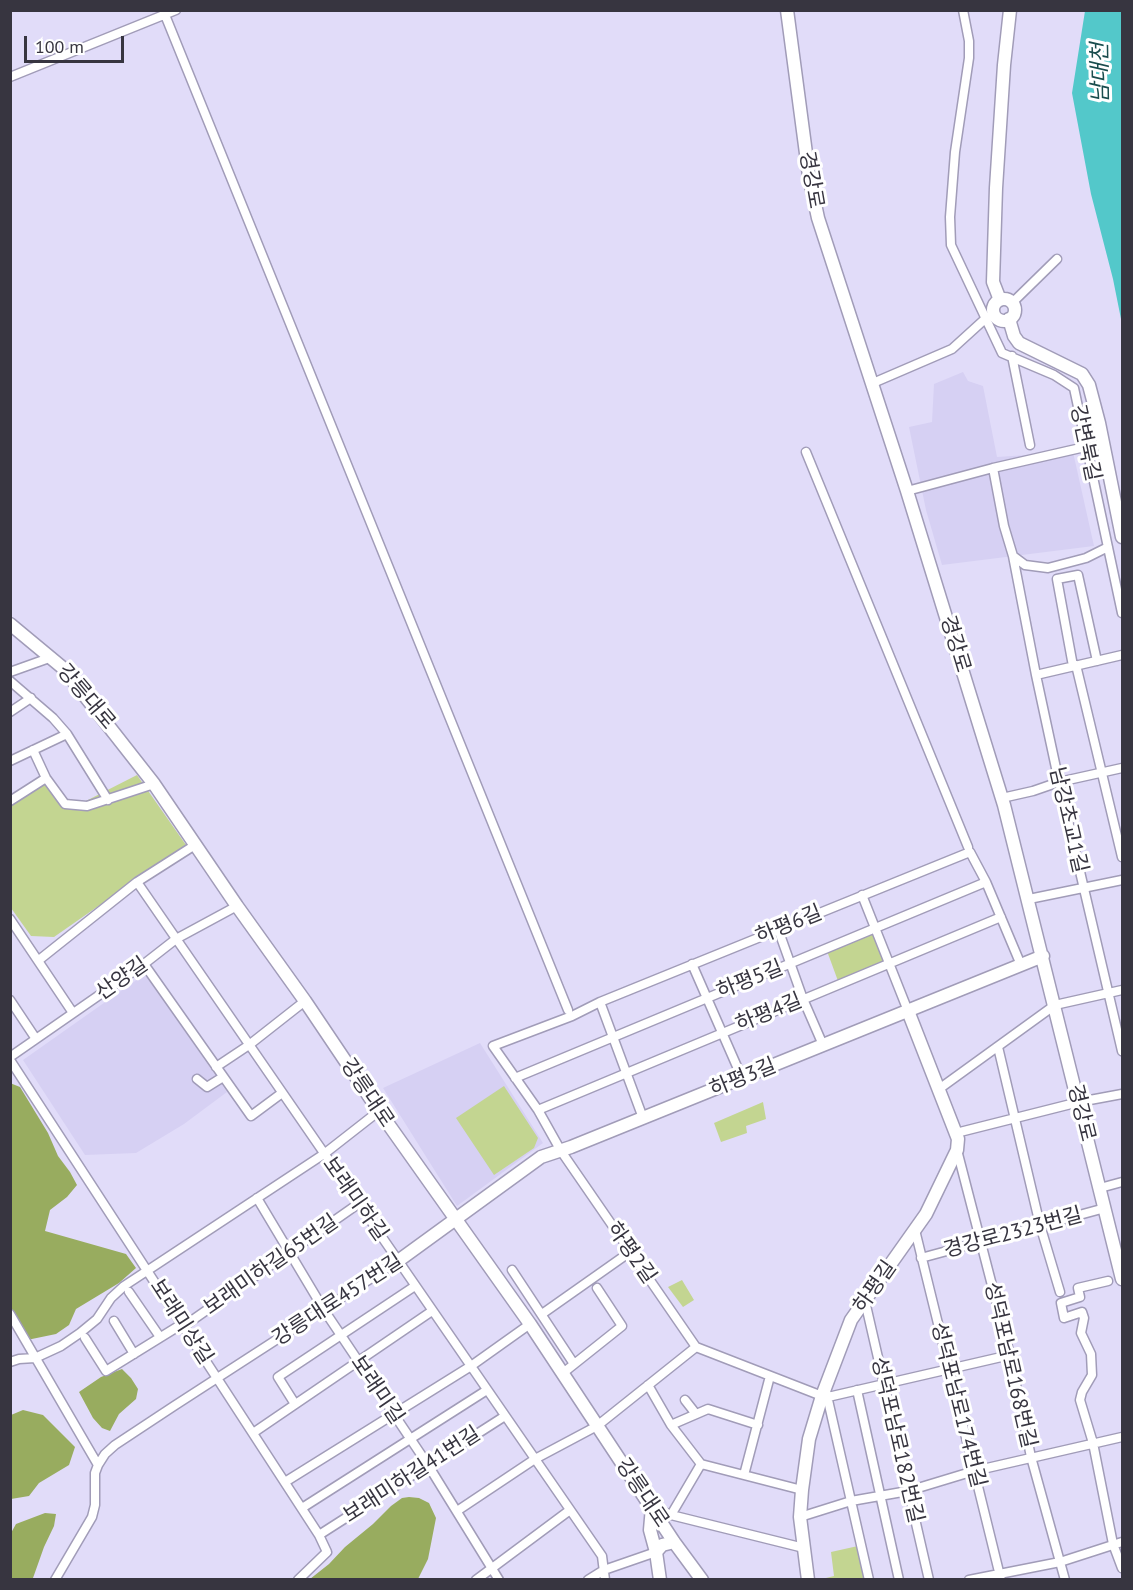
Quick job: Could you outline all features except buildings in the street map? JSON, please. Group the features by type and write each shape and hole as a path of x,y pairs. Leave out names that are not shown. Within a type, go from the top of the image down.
{"street":[{"path":"10,77 176,10"},
{"name":"경강로","path":"787,10 809,176 818,218 873,383 1002,798 1122,1279"},
{"name":"강변북길","path":"963,10 969,41 969,58 955,152 950,217 951,245 990,316 1002,353 1072,385 1122,613"},
{"path":"999,300 993,282 996,188 1010,10"},
{"path":"164,13 568,1010"},
{"path":"1012,303 1057,259"},
{"path":"873,383 952,350 990,316 999,300 1006,299 1012,303 1014,314 1009,319 1002,320 990,316"},
{"path":"1009,319 1014,336 1019,343 1082,374 1089,385 1122,537"},
{"path":"1012,356 1030,445"},
{"path":"907,491 1085,447"},
{"path":"806,452 968,847"},
{"name":"남강초교1길","path":"993,468 1059,782 1122,1051"},
{"path":"1013,556 1025,565 1048,568 1086,558 1108,547"},
{"path":"1097,661 1078,575 1057,579 1075,666 1122,857"},
{"name":"강릉대로","path":"10,624 52,657 86,696 154,784 379,1111 530,1324 674,1542 702,1580"},
{"path":"1036,675 1122,655"},
{"path":"10,672 52,657"},
{"path":"10,681 53,718 67,734 108,800"},
{"path":"10,712 31,698"},
{"path":"10,761 67,734"},
{"path":"33,750 46,778 65,804 87,806 154,784"},
{"path":"1002,798 1122,768"},
{"path":"10,801 46,778"},
{"path":"39,960 137,882 195,845"},
{"name":"하평6길","path":"493,1046 572,1016 692,964 970,852 986,882 1021,965"},
{"path":"1029,899 1122,880"},
{"name":"보래미하길","path":"137,882 602,1556 604,1575"},
{"name":"하평5길","path":"514,1078 986,882"},
{"path":"862,895 908,1011"},
{"name":"산양길","path":"10,1058 176,939 237,906"},
{"name":"하평4길","path":"538,1110 1001,917"},
{"path":"10,919 14,930 39,960 73,1013"},
{"path":"778,929 803,999 823,1045"},
{"name":"하평3길","path":"455,1218 541,1157 644,1118 1043,956"},
{"path":"144,964 251,1116 282,1093"},
{"path":"692,964 742,1078"},
{"path":"939,1089 1054,1005 1122,990"},
{"path":"10,1000 36,1039"},
{"path":"216,1066 249,1045 305,1001"},
{"path":"600,1002 644,1118"},
{"name":"하평길","path":"808,1580 800,1516 809,1439 851,1320 926,1214 957,1150 956,1133 908,1011"},
{"name":"하평2길","path":"493,1046 696,1347"},
{"path":"998,1047 1040,1225 1060,1292"},
{"name":"보래미상길","path":"10,1058 320,1535"},
{"path":"197,1079 207,1087 223,1077"},
{"path":"956,1133 1079,1102 1122,1094"},
{"path":"10,1362 35,1358 61,1346 97,1319 111,1298 147,1270 324,1154 379,1111"},
{"name":"성덕포남로168번길","path":"957,1150 1010,1355 1031,1457 1065,1580"},
{"path":"1100,1188 1122,1182"},
{"name":"보래미길","path":"257,1198 324,1310 428,1465 494,1568 499,1580"},
{"name":"보래미하길65번길","path":"85,1338 106,1371 183,1325 358,1204"},
{"name":"경강로2323번길","path":"921,1258 1105,1208"},
{"name":"강릉대로457번길","path":"98,1465 101,1458 115,1445 398,1261 455,1218"},
{"name":"성덕포남로174번길","path":"915,1230 1000,1577"},
{"path":"542,1314 630,1252"},
{"path":"512,1270 574,1364"},
{"path":"1108,1281 1078,1288 1084,1318 1081,1333 1091,1354 1092,1375 1080,1400 1093,1443 1113,1544 1122,1568"},
{"path":"295,1404 278,1377 415,1286"},
{"path":"563,1373 622,1326 597,1288"},
{"path":"129,1292 160,1337"},
{"path":"1080,1297 1061,1303 1064,1318 1082,1312"},
{"name":"성덕포남로182번길","path":"865,1300 929,1580"},
{"path":"253,1433 432,1311"},
{"path":"10,1314 98,1465 95,1473 95,1504 92,1517 55,1580"},
{"path":"114,1322 134,1354"},
{"path":"285,1482 471,1366 530,1324"},
{"path":"457,1511 535,1459 597,1426 696,1347 770,1376 825,1393 857,1390 1010,1355"},
{"path":"744,1475 770,1376"},
{"path":"648,1385 671,1425 701,1464 802,1490"},
{"path":"302,1508 487,1390"},
{"path":"857,1390 899,1580"},
{"path":"825,1393 869,1580"},
{"path":"685,1400 696,1414"},
{"path":"671,1425 708,1409 758,1425"},
{"name":"보래미하길41번길","path":"320,1535 504,1416"},
{"path":"800,1516 851,1501 908,1491 974,1471 1122,1437"},
{"path":"671,1515 701,1464"},
{"path":"660,1580 650,1530 652,1507 671,1515 804,1548"},
{"path":"476,1580 570,1510"},
{"path":"298,1580 327,1552 320,1535"},
{"path":"588,1580 656,1552 662,1545 674,1542"},
{"path":"969,1580 1000,1577 1060,1562 1122,1542"}],"shaded area":[{"path":"963,372 968,381 983,386 997,457 1073,452 1094,546 942,565 926,510 909,427 932,422 934,384"},
{"path":"137,775 186,845 54,937 31,936 11,908 10,805 47,780 65,801 84,802"},
{"path":"873,932 886,962 838,981 827,951"},
{"path":"145,974 227,1092 184,1124 136,1153 85,1155 23,1060"},
{"path":"480,1043 543,1143 457,1206 383,1088"},
{"path":"10,1083 20,1087 48,1133 58,1156 77,1185 67,1197 50,1210 45,1231 126,1254 136,1268 119,1283 76,1309 69,1325 56,1334 27,1340 11,1312"},
{"path":"504,1086 538,1138 534,1148 494,1175 456,1118"},
{"path":"763,1102 766,1119 746,1126 747,1133 721,1142 714,1123"},
{"path":"682,1280 694,1300 683,1307 668,1287"},
{"path":"122,1369 138,1389 136,1399 119,1414 110,1431 102,1428 93,1418 79,1392 101,1377"},
{"path":"23,1410 43,1415 75,1447 69,1465 39,1483 29,1496 11,1499 11,1415"},
{"path":"402,1498 419,1498 429,1503 436,1518 428,1559 418,1579 310,1579 391,1506"},
{"path":"45,1513 56,1514 54,1526 33,1578 11,1579 11,1533 16,1524"},
{"path":"858,1546 866,1579 818,1580 834,1576 831,1552"}],"water":[{"name":"남대천","path":"1085,11 1122,11 1122,324 1091,194 1072,93"}]}
